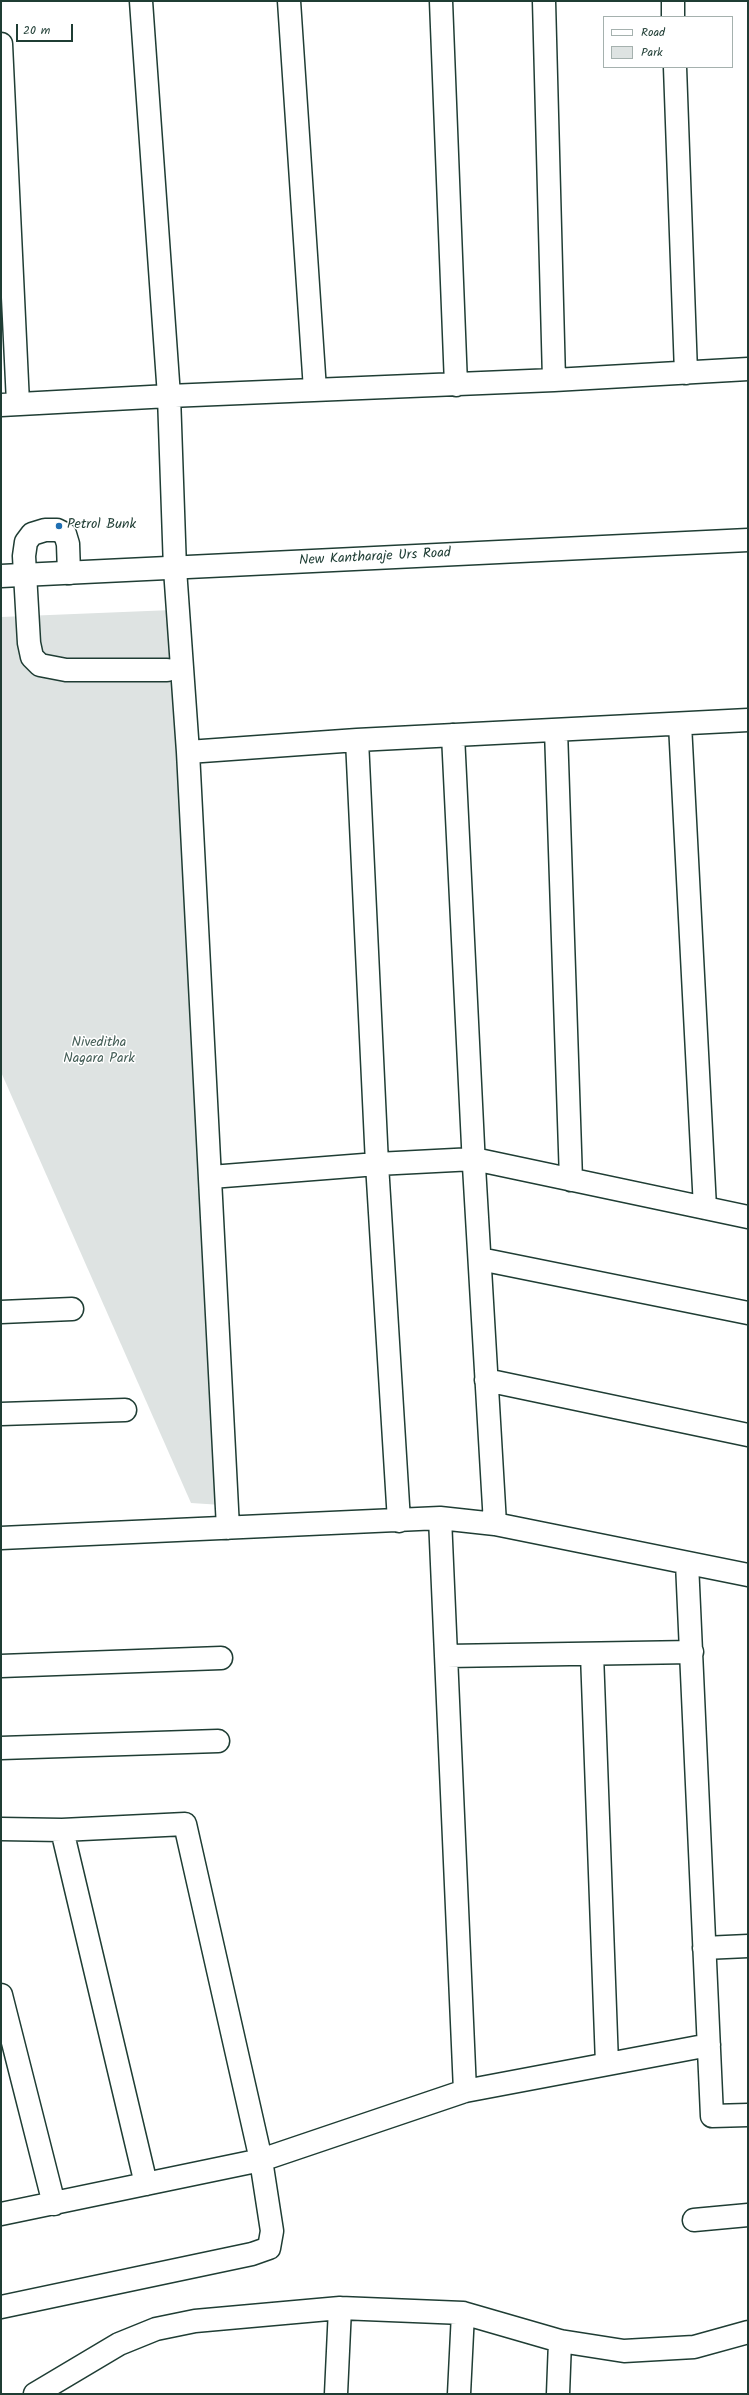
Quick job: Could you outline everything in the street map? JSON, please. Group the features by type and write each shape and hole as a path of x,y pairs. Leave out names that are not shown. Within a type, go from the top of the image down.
{"street":[{"path":"141,1 169,396 175,569 188,752 228,1528"},
{"path":"289,1 315,390"},
{"path":"441,1 456,385"},
{"path":"544,1 554,380"},
{"path":"672,1 673,16"},
{"path":"1,44 10,404 169,396 456,385 748,369"},
{"path":"675,68 686,373"},
{"path":"69,573 68,544 65,534 57,530 45,530 32,534 26,542 25,575 29,643 32,656 40,665 66,670 167,670"},
{"name":"New Kantharaje Urs Road","path":"1,576 175,569 748,540"},
{"path":"188,752 357,740 748,720"},
{"path":"680,724 705,1208"},
{"path":"556,730 571,1180"},
{"path":"453,735 474,1159 495,1524"},
{"path":"357,740 377,1164 398,1521"},
{"path":"211,1177 377,1164 474,1159 748,1217"},
{"path":"480,1259 748,1313"},
{"path":"1,1312 72,1309"},
{"path":"486,1380 748,1435"},
{"path":"1,1414 125,1410"},
{"path":"440,1518 465,2091"},
{"path":"1,1538 440,1518 495,1524 748,1574"},
{"path":"687,1562 712,2116 748,2115"},
{"path":"446,1656 692,1652"},
{"path":"592,1654 607,2064"},
{"path":"1,1666 221,1658"},
{"path":"1,1748 218,1741"},
{"path":"1,1829 62,1830 186,1824 260,2160 272,2231 269,2248 1,2307"},
{"path":"62,1830 146,2184"},
{"path":"704,1948 748,1946"},
{"path":"1,1995 54,2204"},
{"path":"1,2214 260,2160 465,2091 709,2045"},
{"path":"694,2220 748,2215"},
{"path":"336,2394 340,2308"},
{"path":"35,2394 119,2344 156,2329 195,2321 340,2308 463,2313 560,2341 624,2351 694,2348 748,2332"},
{"path":"459,2394 463,2313"},
{"path":"558,2394 560,2341"}],"green space":[{"name":"Niveditha Nagara Park","path":"172,610 222,1505 191,1503 1,1072 1,617"}],"place":[{"name":"Petrol Bunk","path":"59,526"}]}
